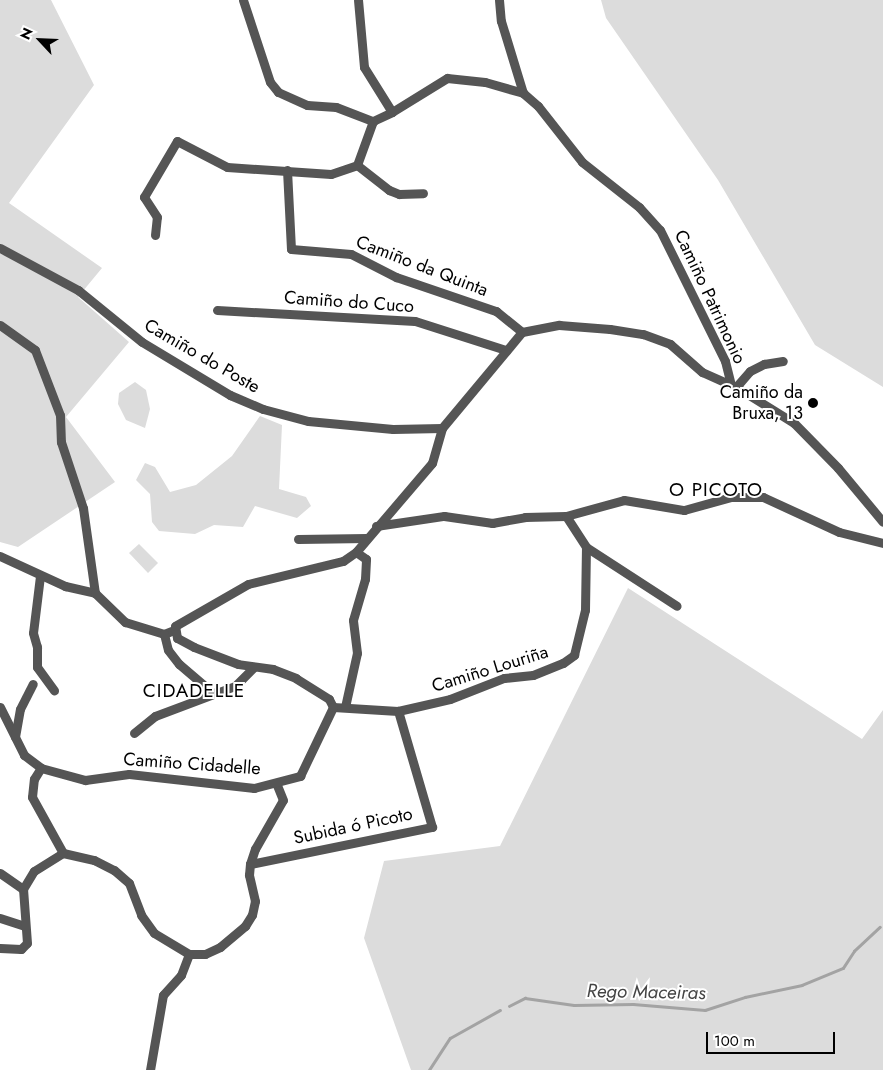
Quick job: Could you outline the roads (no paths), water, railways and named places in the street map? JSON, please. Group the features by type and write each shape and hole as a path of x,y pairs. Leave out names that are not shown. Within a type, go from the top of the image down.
{"street":[{"path":"243,0 270,82 278,92 307,105 336,107 373,121 357,165"},
{"path":"358,0 364,67 376,82 392,112"},
{"path":"499,0 501,21 523,93"},
{"name":"Camiño Patrimonio","path":"373,121 392,112 447,78 485,82 523,93 544,113 582,162 639,207 660,230 725,361 733,386"},
{"path":"155,235 158,217 144,198 177,141 200,150 227,167 331,174 357,165"},
{"path":"357,165 389,190 399,194 423,193"},
{"name":"Camiño da Quinta","path":"287,170 291,249 351,254 396,277 496,312 522,332"},
{"name":"Camiño do Poste","path":"0,248 78,290 142,342 230,395 263,409 308,421 393,430 442,428"},
{"name":"Camiño do Cuco","path":"217,310 416,321 506,350"},
{"path":"0,325 35,350 60,415 61,442 83,508 95,594"},
{"path":"0,556 40,576 83,592 95,594 125,622 164,634 174,630 178,622 248,584 343,561 356,552 376,526 432,463 442,428 522,332 559,326 643,334 670,344 702,372 733,386 794,423 838,468 883,522"},
{"path":"733,386 750,371 764,364 783,361"},
{"path":"376,526 444,516 492,523 525,517 566,516 624,500 684,510 731,497 763,497 839,532 883,543"},
{"path":"566,516 586,547 677,606"},
{"path":"298,539 367,538"},
{"name":"Camiño Louriña","path":"333,707 398,711 450,699 504,678 533,675 563,663 574,655 585,610 586,547"},
{"path":"345,708 357,653 353,620 365,579 366,559 356,552"},
{"path":"40,576 34,633 37,647 37,667 54,690"},
{"path":"174,630 177,638 223,659 273,670 308,683 329,699 333,707"},
{"path":"164,634 168,650 179,664 214,694"},
{"path":"134,733 155,716 235,686 254,667"},
{"path":"15,738 20,709 33,684"},
{"name":"Camiño Cidadelle","path":"41,768 85,780 129,774 254,788 300,776 333,707"},
{"path":"0,708 24,755 41,768 34,780 32,797 63,853"},
{"name":"Subida ó Picoto","path":"250,864 432,827 398,711"},
{"path":"0,948 21,949 27,943 23,888 34,871 63,853 94,860 114,870 129,883 141,915 154,933 188,954 205,954 220,947 245,926 252,915 255,901 249,876 250,864 255,849 283,800 276,783"},
{"path":"0,873 23,888"},
{"path":"0,918 25,926"},
{"path":"150,1070 163,995 181,975 188,954"}],"waterway":[{"name":"Rego Maceiras","path":"509,1006 525,998 574,1005 633,1004 705,1010 745,997 802,985 843,968 854,951 880,927"},
{"name":"Rego Maceiras","path":"429,1070 450,1038 500,1010"}],"place":[{"name":"Camiño da Bruxa, 13","path":"813,403"}],"district":[{"name":"O PICOTO","path":"716,490"},
{"name":"CIDADELLE","path":"194,691"}]}
